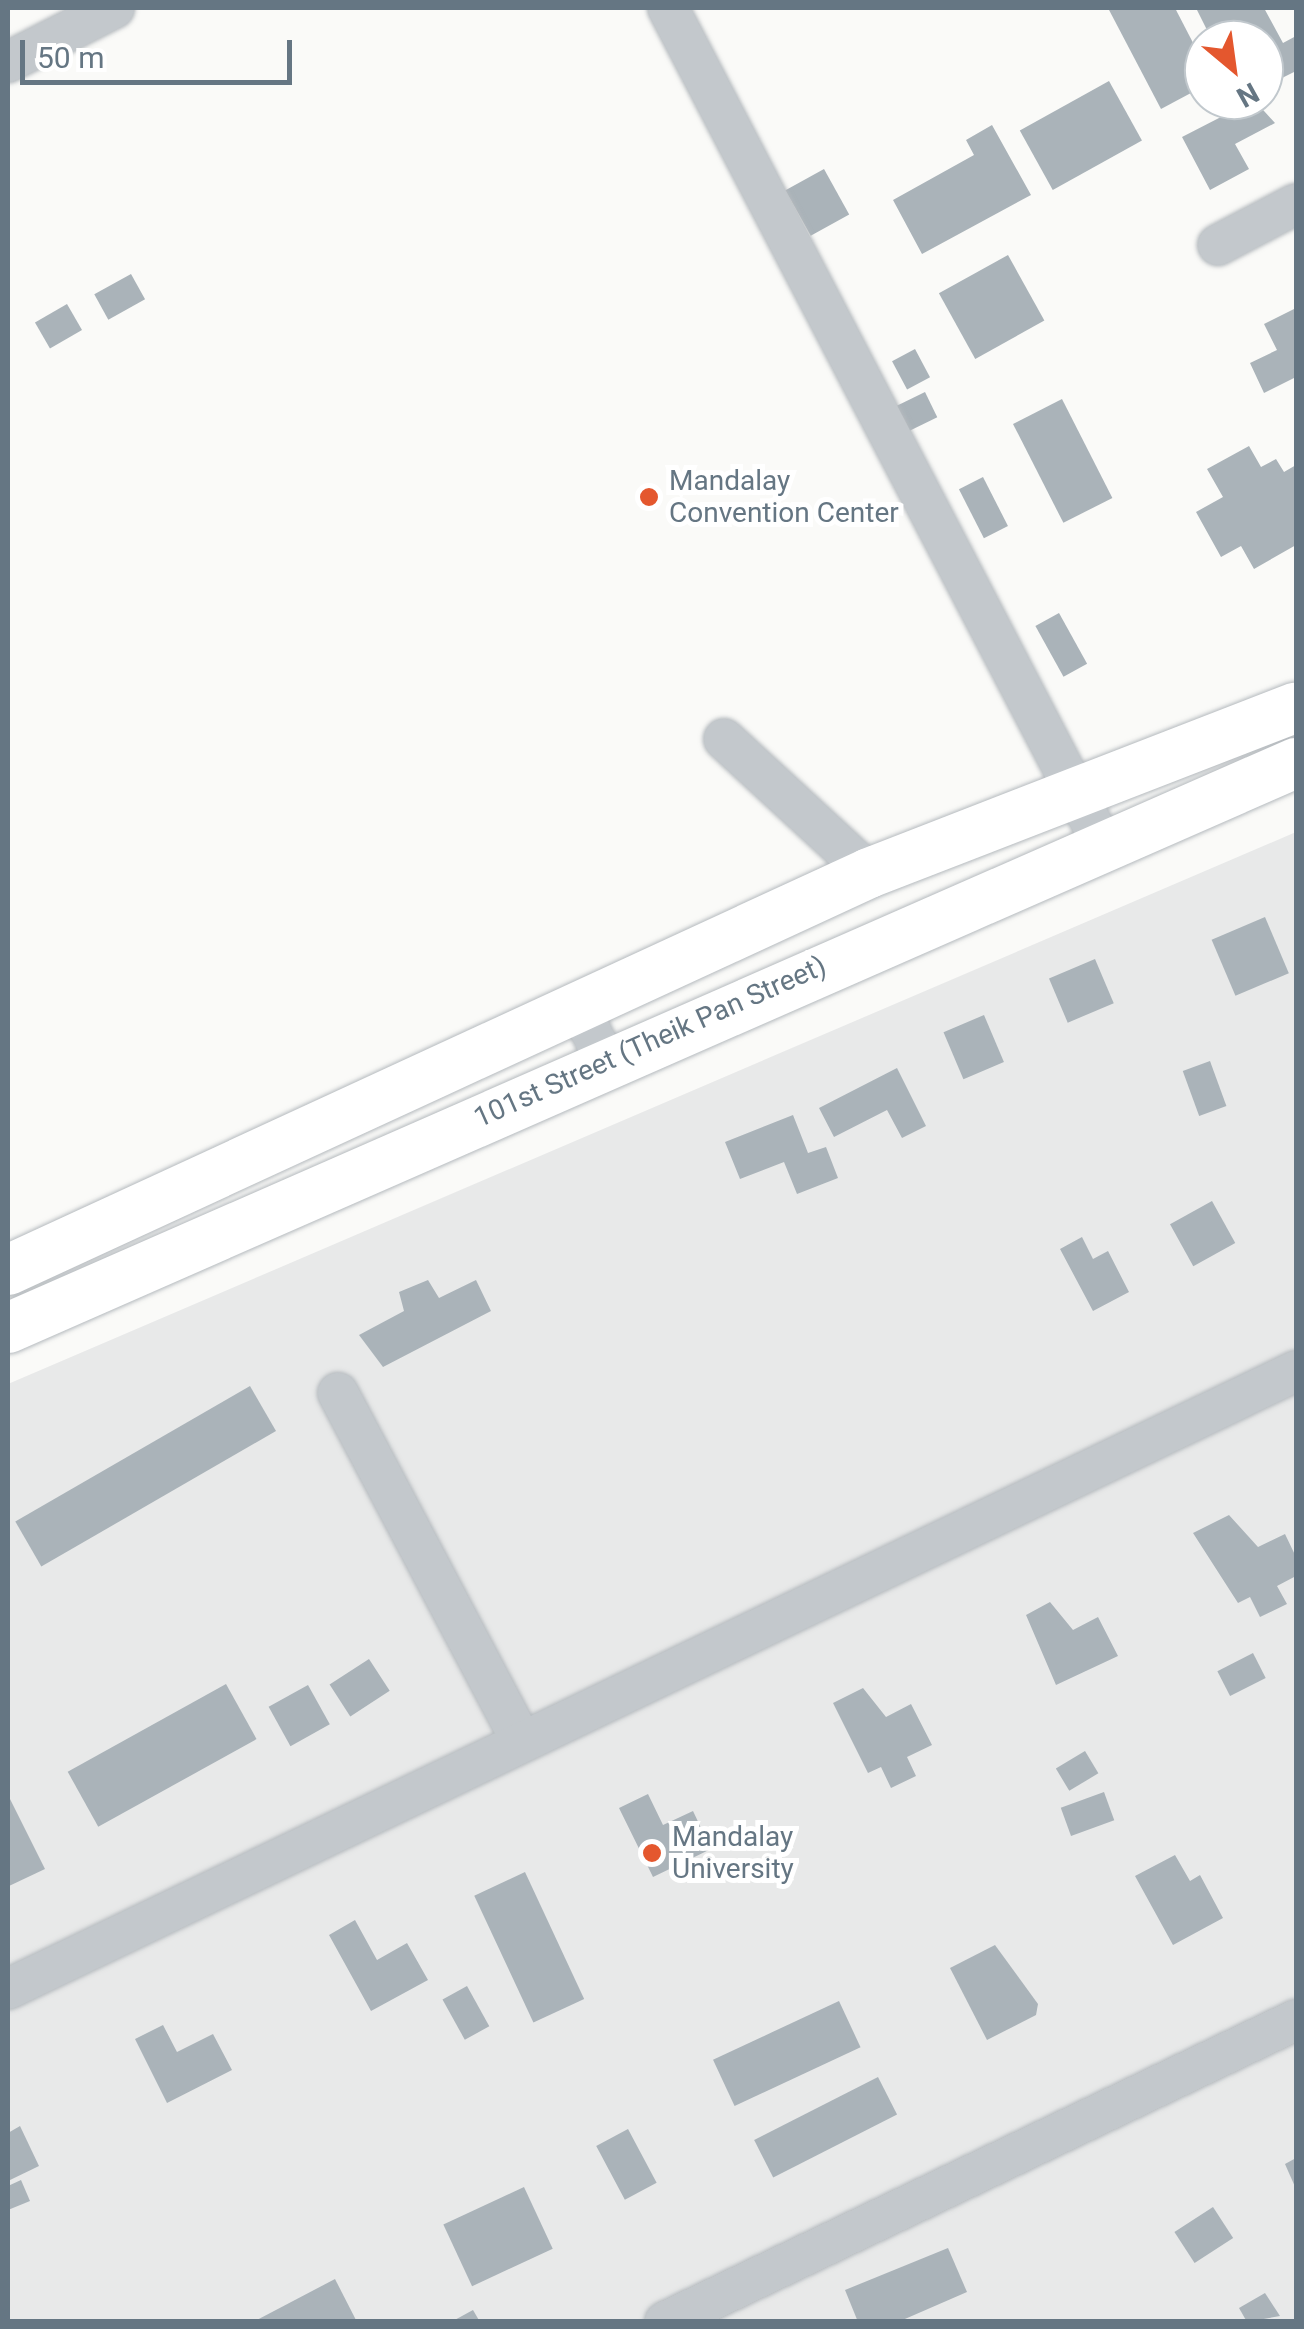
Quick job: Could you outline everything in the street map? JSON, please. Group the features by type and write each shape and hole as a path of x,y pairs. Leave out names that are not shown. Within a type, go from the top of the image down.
{"main road":[{"path":"8,1270 870,873 1277,715 1288,767"},
{"name":"101st Street (Theik Pan Street)","path":"8,1328 605,1060 1288,767"}],"lane":[{"path":"8,62 66,18 114,8"},
{"path":"668,8 1080,794 1104,847"},
{"path":"1218,245 1296,204"},
{"path":"724,739 870,873"},
{"path":"579,1007 605,1060"},
{"path":"8,1989 519,1736 1296,1371"},
{"path":"338,1393 519,1736"},
{"path":"664,2322 1296,2020"}],"shaded area":[{"name":"Mandalay University","path":"1296,832 1296,2321 8,2321 8,1384"}],"building":[{"path":"1108,8 1175,8 1184,25 1184,97 1161,109"},
{"path":"1196,8 1264,8 1271,20 1202,20"},
{"path":"1296,36 1296,71 1284,77 1284,42"},
{"path":"1109,81 1142,140 1053,190 1020,130"},
{"path":"1215,120 1275,123 1235,144 1249,169 1210,190 1182,137"},
{"path":"992,125 1031,195 922,254 893,200 974,155 966,140"},
{"path":"824,169 849,214 811,236 786,190"},
{"path":"1008,255 1044,321 975,359 939,293"},
{"path":"131,274 145,299 108,320 94,294"},
{"path":"67,304 82,330 50,348 35,322"},
{"path":"1296,308 1296,377 1264,393 1250,363 1277,350 1264,324"},
{"path":"915,349 930,377 907,389 892,361"},
{"path":"925,392 937,417 908,432 895,406"},
{"path":"1062,399 1112,498 1063,523 1013,424"},
{"path":"1249,446 1261,467 1276,459 1284,472 1296,465 1296,545 1254,569 1241,546 1221,557 1196,512 1223,497 1207,469"},
{"path":"983,477 1008,526 984,538 959,489"},
{"path":"1059,613 1087,664 1064,677 1035,626"},
{"path":"1265,917 1289,973 1235,996 1212,940"},
{"path":"1095,959 1114,1003 1068,1023 1049,979"},
{"path":"984,1015 1004,1062 963,1079 943,1032"},
{"path":"1210,1061 1226,1106 1199,1116 1183,1071"},
{"path":"897,1068 926,1126 902,1138 887,1110 834,1137 819,1108"},
{"path":"793,1115 808,1153 826,1147 838,1178 797,1194 784,1162 740,1179 725,1142"},
{"path":"1212,1201 1235,1243 1193,1266 1170,1224"},
{"path":"1082,1237 1093,1259 1108,1251 1129,1292 1093,1311 1060,1249"},
{"path":"428,1280 439,1298 476,1280 491,1311 383,1367 359,1335 404,1311 399,1292"},
{"path":"250,1386 276,1431 41,1567 15,1522"},
{"path":"1229,1515 1258,1547 1285,1534 1296,1557 1296,1576 1277,1586 1287,1604 1260,1617 1250,1597 1238,1603 1193,1533"},
{"path":"1050,1602 1073,1630 1098,1617 1118,1656 1056,1685 1026,1615"},
{"path":"1253,1653 1266,1678 1230,1696 1217,1671"},
{"path":"369,1659 390,1691 350,1716 330,1685"},
{"path":"226,1684 257,1739 98,1827 68,1772"},
{"path":"308,1685 330,1724 290,1746 269,1707"},
{"path":"863,1688 886,1717 911,1704 932,1745 907,1757 916,1776 891,1788 881,1767 868,1773 833,1703"},
{"path":"1085,1751 1098,1773 1069,1791 1056,1769"},
{"path":"1104,1792 1114,1820 1071,1836 1061,1808"},
{"path":"648,1794 663,1825 693,1811 711,1849 653,1877 619,1808"},
{"path":"8,1795 45,1869 9,1886 8,1884"},
{"path":"1175,1855 1190,1881 1200,1875 1223,1918 1173,1945 1135,1876"},
{"path":"525,1872 584,1999 533,2023 474,1896"},
{"path":"355,1920 377,1960 407,1943 428,1980 371,2011 329,1935"},
{"path":"995,1945 1038,2004 1036,2015 987,2040 950,1968"},
{"path":"467,1986 489,2026 465,2040 443,2000"},
{"path":"839,2001 861,2047 735,2106 713,2060"},
{"path":"163,2025 177,2052 213,2034 232,2070 167,2103 135,2039"},
{"path":"878,2077 897,2114 773,2178 754,2140"},
{"path":"20,2126 39,2166 8,2181 8,2133"},
{"path":"628,2129 657,2183 625,2200 596,2146"},
{"path":"1296,2158 1296,2189 1285,2164"},
{"path":"21,2180 30,2201 8,2210 8,2186"},
{"path":"524,2187 553,2249 472,2286 443,2225"},
{"path":"1213,2207 1233,2238 1195,2263 1174,2232"},
{"path":"948,2248 967,2292 898,2322 858,2322 845,2290"},
{"path":"335,2279 357,2322 253,2322"},
{"path":"1265,2293 1280,2316 1247,2322 1239,2308"},
{"path":"473,2310 480,2322 451,2322"}],"place":[{"name":"Mandalay Convention Center","path":"649,497"},
{"name":"Mandalay University","path":"652,1853"}]}
